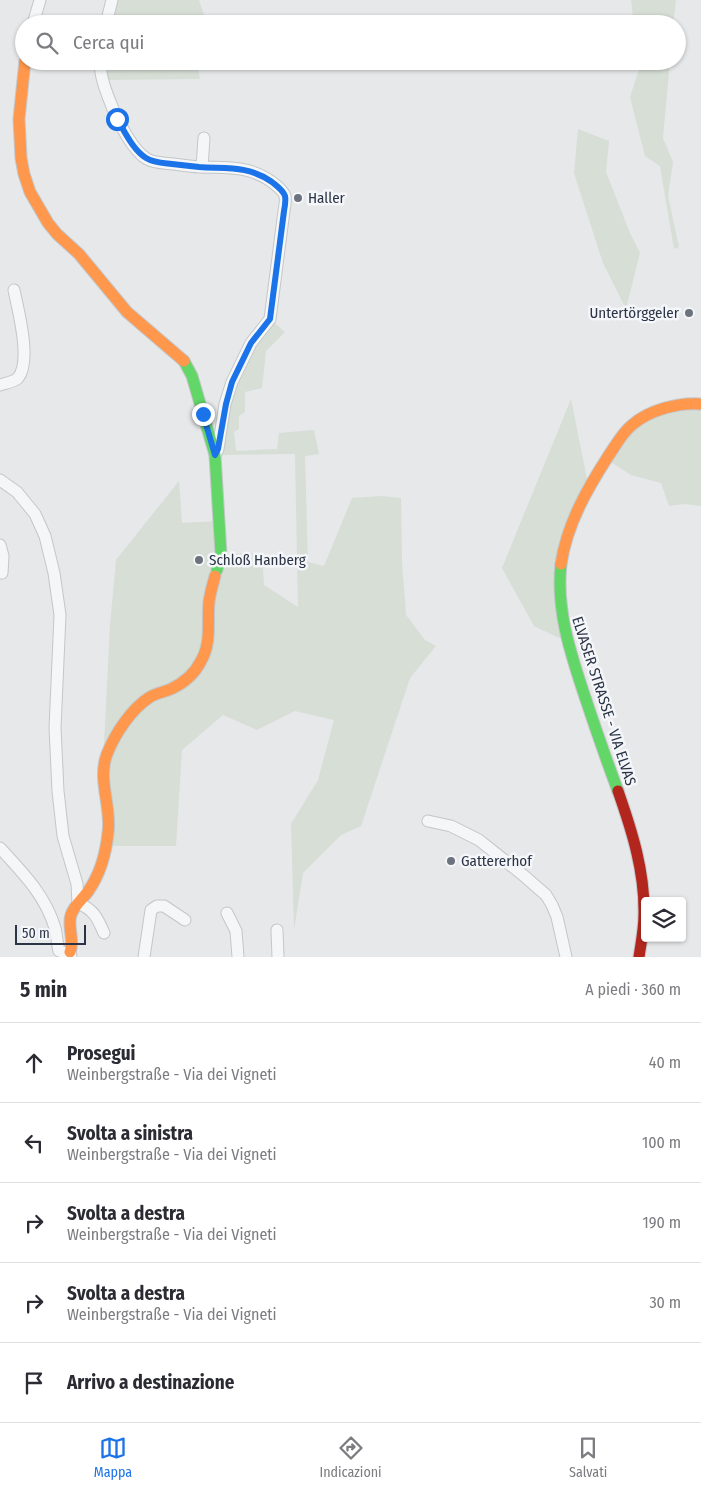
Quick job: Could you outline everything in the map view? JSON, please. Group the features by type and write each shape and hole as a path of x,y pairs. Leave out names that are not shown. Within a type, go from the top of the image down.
{"street":[{"path":"36,15 40,0"},
{"path":"108,15 112,0"},
{"path":"0,848 33,885 46,907 55,928 59,952 71,954 71,916 78,902 89,890 100,864 110,825 104,774 105,762 128,719 139,705 150,696 172,689 184,681 194,672 203,658 208,645 209,600 221,554 215,455 192,376 186,363 127,312 79,254 48,223 30,192 21,158 18,119 24,70"},
{"path":"102,70 105,88 117,119 139,153 147,159 157,162 244,169 256,172 280,188 284,194 285,200 270,319 251,343 232,382 218,449 215,455"},
{"path":"202,167 204,138"},
{"path":"0,385 17,378 22,370 24,352 22,328 14,290"},
{"name":"ELVASER STRASSE - VIA ELVAS","path":"638,957 644,912 640,871 632,834 566,640 560,613 559,581 561,562 574,515 622,435 634,423 648,415 684,404 701,404"},
{"path":"0,480 17,492 35,514 45,536 54,573 60,615 55,728 58,791 63,836 77,884 78,902"},
{"path":"0,545 4,556 2,573 0,573"},
{"path":"428,821 451,826 479,840 523,874 546,895 557,917 566,957"},
{"path":"78,902 92,910 104,933"},
{"path":"144,957 151,910 157,906 164,906 185,920"},
{"path":"226,913 236,931 238,957"},
{"path":"276,930 278,957"}],"shaded area":[{"path":"108,0 199,0 204,15 106,15"},
{"path":"631,0 676,0 674,15 633,15"},
{"path":"101,70 198,70 200,79 102,80"},
{"path":"639,70 669,70 663,138 673,162 668,196 679,247 674,249 660,166 645,156 630,97"},
{"path":"578,129 609,141 606,172 640,253 626,309 603,263 574,173"},
{"path":"270,319 285,332 266,351 262,388 245,392 245,412 239,416 239,429 234,432 236,451 277,449 279,433 314,430 319,454 305,456 308,562 324,566 352,498 382,496 401,498 402,562 406,615 425,640 436,646 410,678 361,826 341,835 303,873 294,930 291,824 318,780 334,720 295,711 257,730 223,715 182,750 176,846 102,846 104,746 110,625 116,560 179,481 182,523 219,521 221,554 262,553 264,585 298,607 295,454 215,455 225,404"},
{"path":"571,399 587,479 566,541 566,640 534,626 502,568"},
{"path":"701,404 701,506 685,504 669,506 661,483 631,475 606,459 634,423"}],"traffic: fast":[{"path":"184,361 192,376 215,455 221,554 217,570"},
{"path":"561,564 562,614 569,646 618,791"}],"traffic: slow":[{"path":"24,70 19,119 21,158 30,192 48,223 79,254 127,312 184,361"},
{"path":"561,564 568,535 579,507 601,468 625,432 639,420 656,411 683,404 701,404"},
{"path":"70,952 72,943 71,915 74,908 93,884 106,848 109,823 104,784 104,764 107,754 119,730 136,708 152,696 180,684 199,665 207,647 209,602 215,576"}],"traffic: jam":[{"path":"618,791 633,836 640,867 644,899 644,920 639,957"}],"place":[{"name":"Haller","path":"298,198"},
{"name":"Untertörggeler","path":"689,313"},
{"name":"Schloß Hanberg","path":"199,560"},
{"name":"Gattererhof","path":"451,861"}],"route":[{"path":"117,119 132,144 147,159 157,162 199,167 244,169 256,172 280,188 284,194 284,211 270,319 251,343 232,382 218,449 215,455 203,414"}]}
